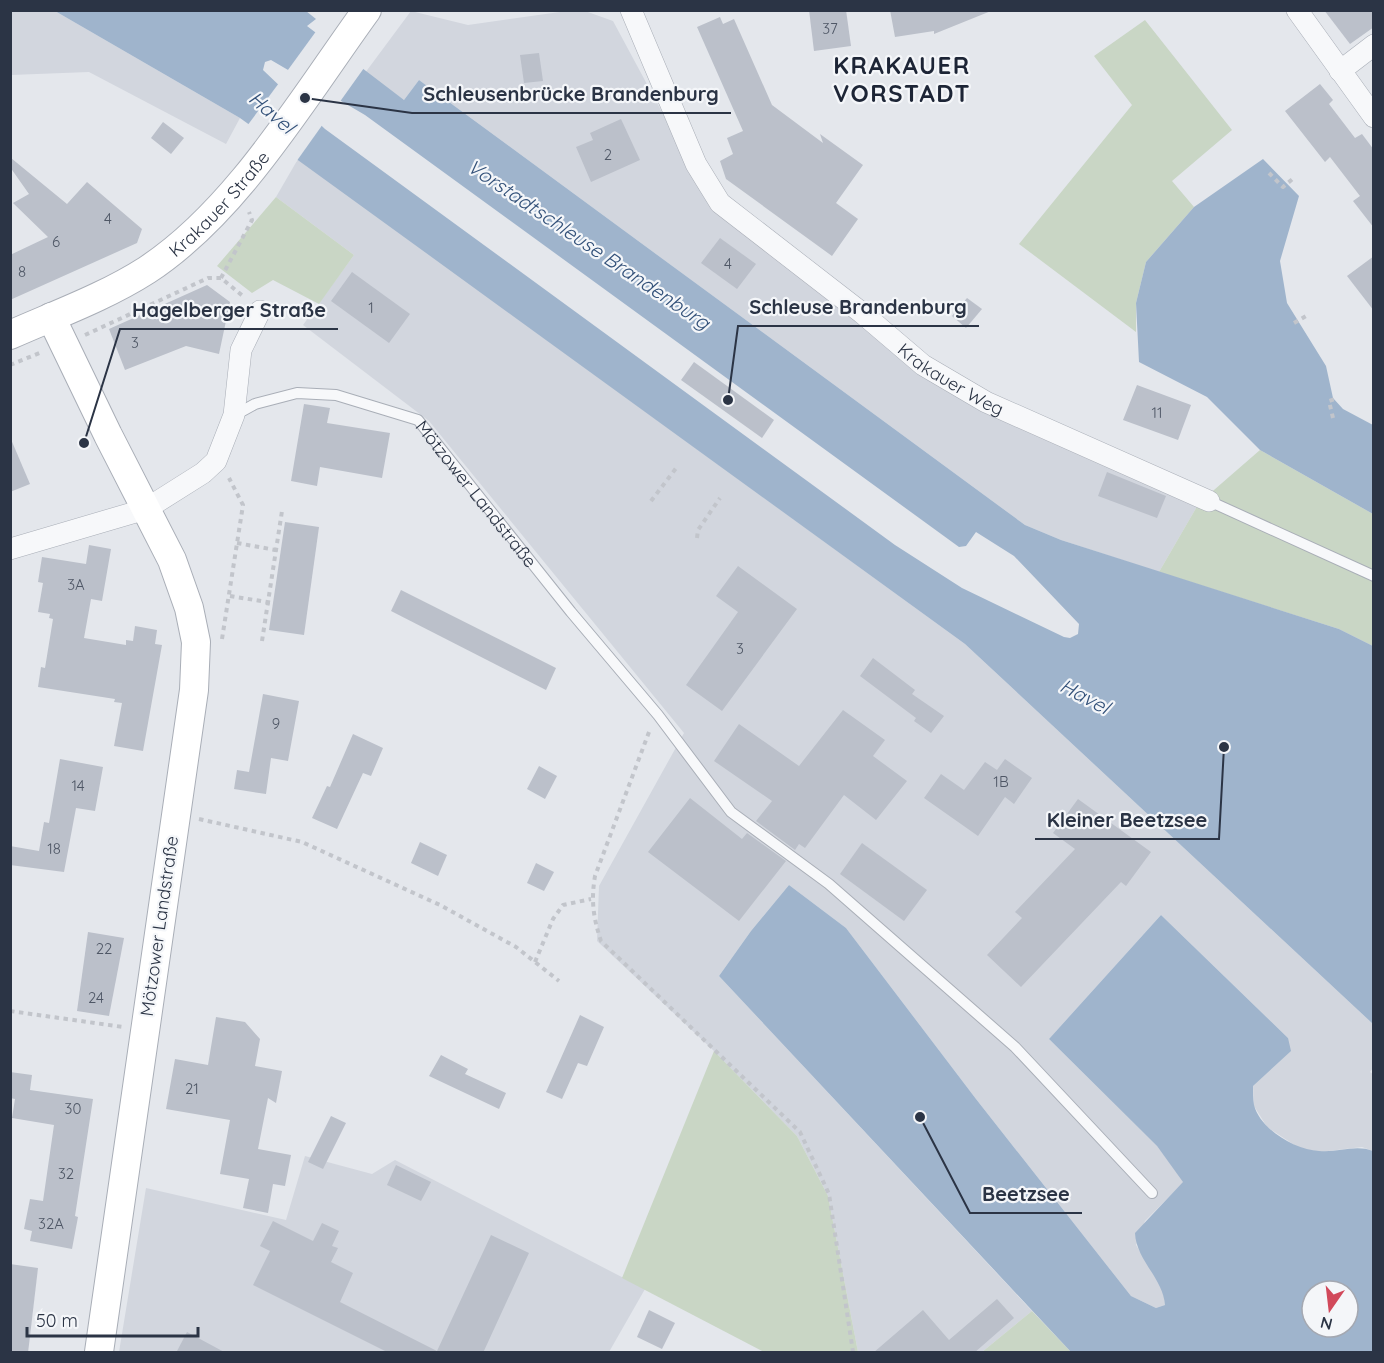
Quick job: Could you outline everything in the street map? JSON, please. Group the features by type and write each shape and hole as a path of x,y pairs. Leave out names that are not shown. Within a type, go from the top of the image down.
{"main road":[{"name":"Krakauer Straße","path":"10,335 146,271 202,226 236,190 367,10"},
{"name":"Mötzower Landstraße","path":"51,317 172,560 189,608 196,642 194,690 99,1353"}],"street":[{"name":"Krakauer Weg","path":"631,10 696,164 720,203 862,313 923,365 986,402 1209,501"},
{"path":"1297,10 1374,117"},
{"path":"1340,71 1374,45"},
{"path":"10,549 146,509 216,461 234,415 241,350 260,311"}],"lane":[{"name":"Mötzower Landstraße","path":"234,415 255,404 297,393 336,395 418,420 571,612 658,715 731,812 829,884 1015,1047 1152,1193"},
{"path":"1209,501 1374,576"}],"path":[{"path":"1269,173 1283,187 1295,177"},
{"path":"221,278 252,220"},
{"path":"92,332 208,278 221,278 260,311"},
{"path":"1294,323 1306,316"},
{"path":"10,365 64,343"},
{"path":"1333,418 1329,401 1338,398"},
{"path":"216,461 235,486 243,506 224,635 219,645"},
{"path":"651,501 677,467"},
{"path":"697,538 698,530 720,498"},
{"path":"262,641 271,603 282,511"},
{"path":"237,543 279,550"},
{"path":"230,596 271,603"},
{"path":"658,715 595,876 591,898 593,916 601,941 800,1132 829,1194 853,1353"},
{"path":"175,813 302,842 440,905 516,947 559,981"},
{"path":"535,962 553,919 562,905 591,898"},
{"path":"10,1011 144,1030"}],"shaded area":[{"path":"574,10 585,11 613,21 691,166 941,385 1199,503 1159,572 1061,540 1025,525 419,80 404,100 365,73 411,11 468,25"},
{"path":"10,11 55,11 240,118 226,144 89,72 11,75"},
{"path":"298,159 965,644 1373,1024 1373,1068 1370,1072 1374,1075 1373,1151 1362,1147 1320,1152 1299,1148 1267,1127 1254,1106 1253,1086 1268,1070 1288,1038 1161,915 1049,1039 1157,1146 1184,1182 1145,1221 1136,1245 1164,1291 1165,1305 1156,1308 1131,1296 976,1099 846,928 789,885 751,931 719,976 1032,1311 982,1352 858,1352 828,1196 797,1136 714,1051 597,941 599,886 684,733 429,421 303,325 354,255 276,197"},
{"path":"305,1156 372,1174 395,1160 645,1289 609,1352 119,1352 146,1188 286,1220"}],"green space":[{"path":"1145,20 1232,130 1172,181 1194,207 1146,262 1136,303 1136,332 1019,244 1132,105 1094,56"},
{"path":"276,197 354,255 319,304 273,280 252,293 217,266"},
{"path":"1260,450 1373,514 1373,646 1339,629 1159,572 1199,503"},
{"path":"714,1051 797,1136 828,1196 858,1352 764,1352 622,1278"},
{"path":"1032,1311 1071,1352 982,1352"}],"water":[{"path":"55,11 306,11 316,19 307,26 404,100 419,80 1025,525 1061,540 1339,629 1373,646 1373,1024 965,644 240,118","holes":["271,60 365,115 959,547 966,546 976,532 1014,556 1079,624 1078,634 1070,638 1064,637 962,588 895,545 325,129 263,70 265,62"]},
{"path":"1263,159 1299,196 1280,261 1287,303 1326,366 1333,398 1343,409 1373,425 1373,514 1260,450 1207,397 1139,362 1136,303 1146,262 1194,207"},
{"path":"789,885 846,928 976,1099 1131,1296 1156,1308 1165,1305 1163,1295 1140,1252 1135,1233 1183,1182 1157,1146 1049,1039 1161,915 1288,1038 1291,1051 1253,1086 1254,1105 1263,1122 1280,1137 1310,1150 1360,1148 1373,1151 1373,1352 1071,1352 719,976 751,931"}],"pier":[{"path":"317,30 364,68 339,103 285,74"},
{"path":"279,83 323,124 296,162 247,126"}],"building":[{"path":"809,10 846,10 851,46 814,51"},
{"path":"890,10 991,11 934,34 934,31 895,37"},
{"path":"1324,10 1374,10 1374,27 1350,44"},
{"path":"720,17 723,24 734,19 772,105 823,143 820,134 863,165 836,203 858,219 832,256 726,179 720,161 733,154 727,138 743,131 697,27"},
{"path":"539,53 543,81 524,83 520,55"},
{"path":"1320,84 1333,100 1329,104 1355,138 1362,134 1374,150 1374,228 1353,201 1360,196 1330,157 1325,162 1285,111"},
{"path":"621,119 640,160 591,182 576,147 593,140 590,133"},
{"path":"163,122 184,138 171,154 151,138"},
{"path":"11,158 67,204 87,182 142,229 137,243 10,300 10,255 48,237 13,203 29,194 10,167"},
{"path":"720,238 756,264 737,289 701,263"},
{"path":"1374,256 1374,311 1347,276"},
{"path":"352,272 410,314 389,343 331,301"},
{"path":"207,285 230,302 219,354 186,346 125,370 109,329"},
{"path":"967,298 982,309 966,328 952,316"},
{"path":"694,362 774,420 762,438 681,380"},
{"path":"1137,385 1191,405 1178,440 1123,420"},
{"path":"304,404 330,408 327,423 390,433 382,478 320,467 317,486 291,481"},
{"path":"10,437 30,484 10,492"},
{"path":"1107,472 1166,496 1157,518 1098,496"},
{"path":"285,522 319,527 304,635 269,630"},
{"path":"89,545 111,549 102,601 91,599 84,638 126,645 126,640 133,641 135,626 157,630 155,644 162,645 143,751 114,746 122,703 114,702 115,699 38,687 41,667 45,668 53,619 49,618 50,614 38,612 43,583 38,582 42,557 86,564"},
{"path":"738,566 797,609 722,711 686,685 738,612 716,596"},
{"path":"401,590 556,668 546,690 391,611"},
{"path":"873,658 915,690 912,694 944,716 931,733 914,721 916,718 860,676"},
{"path":"263,694 299,701 288,761 271,758 266,794 234,789 237,770 249,772"},
{"path":"843,710 885,740 873,756 907,781 876,820 844,795 805,848 799,844 795,850 756,821 772,801 714,761 739,724 799,766"},
{"path":"353,734 383,748 371,776 363,773 337,829 312,818 327,786 330,787"},
{"path":"60,759 103,767 95,811 76,808 64,872 10,865 10,846 39,851 44,822 49,823"},
{"path":"1005,759 1032,778 1014,804 1005,797 978,836 924,798 941,774 964,790 985,762 997,770"},
{"path":"539,766 557,776 545,799 527,789"},
{"path":"690,798 742,839 747,833 786,861 739,921 648,852"},
{"path":"1078,799 1151,852 1126,886 1121,882 1021,987 987,955 1022,918 1015,912 1075,849 1053,833"},
{"path":"420,842 447,855 438,876 411,863"},
{"path":"862,843 927,890 904,921 840,874"},
{"path":"536,863 554,872 544,891 527,883"},
{"path":"88,932 124,938 109,1016 77,1011"},
{"path":"580,1015 604,1027 587,1066 578,1063 562,1099 546,1092"},
{"path":"216,1017 245,1022 260,1039 255,1066 282,1071 276,1103 268,1098 258,1149 291,1155 285,1186 273,1184 268,1213 243,1208 249,1179 220,1174 230,1120 166,1109 175,1059 208,1065"},
{"path":"441,1055 468,1069 465,1074 506,1093 499,1109 429,1076"},
{"path":"10,1072 32,1075 30,1090 93,1099 72,1249 30,1241 32,1231 24,1229 30,1199 43,1201 54,1125 12,1118 15,1099 10,1098"},
{"path":"331,1116 346,1123 323,1169 308,1162"},
{"path":"396,1165 431,1182 421,1201 387,1185"},
{"path":"273,1221 313,1241 322,1223 339,1231 332,1246 338,1248 331,1262 353,1273 340,1302 437,1351 491,1235 529,1253 483,1353 389,1353 253,1285 270,1251 260,1246"},
{"path":"10,1264 38,1268 28,1353 10,1353"},
{"path":"997,1299 1014,1318 974,1353 873,1353 923,1310 949,1340"},
{"path":"649,1310 675,1323 662,1349 637,1337"},
{"path":"187,1332 226,1353 176,1353"}],"place":[{"name":"Schleusenbrücke Brandenburg","path":"305,98"},
{"name":"Schleuse Brandenburg","path":"728,400"},
{"name":"Hagelberger Straße","path":"84,443"},
{"name":"Kleiner Beetzsee","path":"1224,747"},
{"name":"Beetzsee","path":"920,1117"}],"district":[{"name":"KRAKAUER VORSTADT","path":"902,79"}],"water label":[{"name":"Havel","path":"272,112"},
{"name":"Vorstadtschleuse Brandenburg","path":"589,244"},
{"name":"Havel","path":"1085,696"}]}
